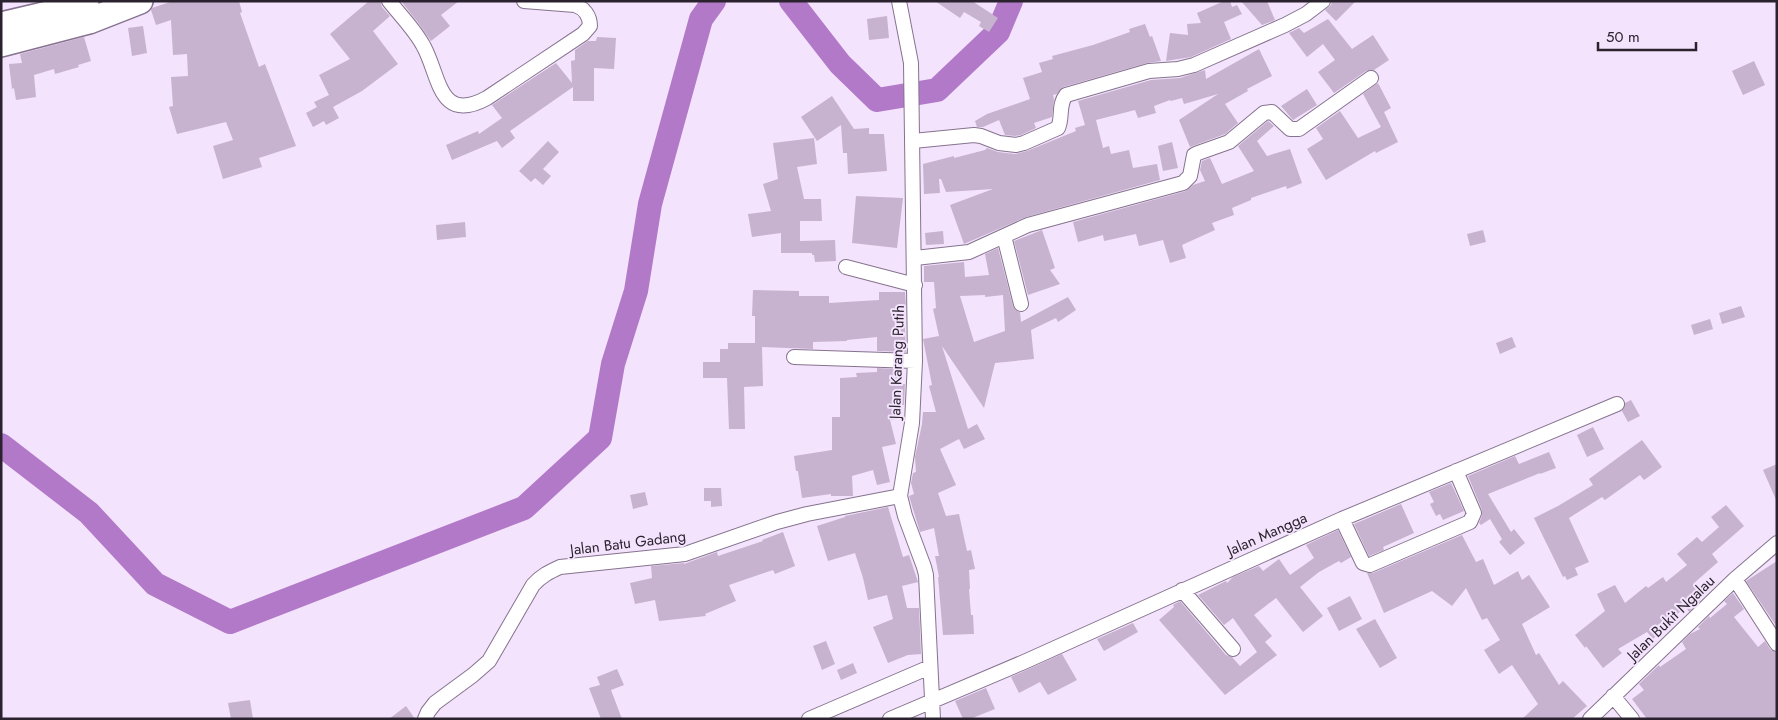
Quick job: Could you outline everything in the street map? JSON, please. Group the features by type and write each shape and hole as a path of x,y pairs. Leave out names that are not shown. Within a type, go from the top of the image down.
{"highway":[{"path":"1,25 42,17 98,1"},
{"path":"1,44 42,17 88,21 140,1"}],"street":[{"path":"389,1 423,46 442,93 449,101 456,105 466,106 476,104 487,98 583,34 590,26 588,17 581,7 524,1"},
{"name":"Jalan Karang Putih","path":"899,1 911,63 915,258 915,387 912,423 900,496 905,516 924,567 927,590 933,719"},
{"path":"913,137 974,135 1007,144 1024,143 1058,128 1062,103 1066,95 1149,71 1178,69 1194,65 1285,25 1306,14 1323,1"},
{"path":"915,258 969,252 1028,225 1183,183 1190,176 1194,155 1236,138 1264,113 1272,112 1290,128 1299,128 1371,78"},
{"path":"1004,236 1021,304"},
{"path":"846,267 915,285"},
{"path":"794,357 915,361"},
{"name":"Jalan Mangga","path":"890,719 1024,662 1342,519 1618,404"},
{"path":"1342,519 1363,563 1370,565 1470,522 1474,512 1456,470"},
{"name":"Jalan Batu Gadang","path":"426,719 428,712 435,703 474,675 488,661 533,586 550,571 560,567 685,554 784,520 900,496"},
{"name":"Jalan Bukit Ngalau","path":"1590,719 1735,579 1777,543"},
{"path":"1735,579 1777,644"},
{"path":"1182,590 1233,649"},
{"path":"809,719 930,667"},
{"path":"1613,696 1632,719"}],"building":[{"path":"173,1 239,1 242,12 240,13 259,67 265,64 296,146 259,158 262,167 223,179 213,146 233,140 226,122 177,134 169,107 173,106 171,77 188,76 187,54 173,55 171,20 156,25 151,10"},
{"path":"369,1 380,1 382,7 390,16 373,31 398,64 362,91 333,107 339,118 326,125 324,121 313,127 306,113 317,107 314,102 329,95 319,75 350,59 330,34"},
{"path":"401,1 459,1 441,15 450,26 431,41"},
{"path":"935,1 972,1 998,18 989,32 979,26 981,22 964,12 960,18"},
{"path":"1224,1 1230,1 1232,7 1237,5 1242,14 1224,22 1231,39 1191,57 1166,61 1170,33 1188,35 1187,24 1201,23 1197,13"},
{"path":"1241,1 1267,1 1275,20 1262,25"},
{"path":"1332,1 1356,1 1336,21 1325,10 1331,5"},
{"path":"887,16 889,38 869,40 867,19"},
{"path":"1328,19 1352,49 1373,35 1389,60 1374,70 1366,71 1334,93 1318,72 1335,60 1323,44 1307,57 1289,33 1299,28 1304,33"},
{"path":"1145,24 1150,37 1152,36 1161,61 1147,63 1063,87 1057,94 1053,95 1052,117 1034,123 1036,128 1021,135 1005,135 999,120 983,127 977,127 975,121 987,114 1030,99 1023,78 1042,72 1039,63 1053,59 1052,56 1093,45 1130,32 1129,29"},
{"path":"143,26 147,53 132,56 128,28"},
{"path":"84,37 91,61 78,65 79,67 55,74 54,69 34,75 36,97 16,100 14,88 12,89 9,64 22,63 20,54"},
{"path":"597,37 616,38 614,69 594,68 594,101 573,101 573,87 510,131 515,138 502,148 497,141 452,160 446,145 478,131 479,134 502,118 492,105 556,63 572,83 571,61 575,60 575,50 588,41 596,41"},
{"path":"1259,49 1272,76 1247,89 1248,91 1225,104 1238,123 1225,134 1190,147 1179,120 1218,94 1184,104 1182,98 1170,100 1154,106 1156,113 1138,118 1135,110 1096,120 1103,148 1109,146 1111,154 1129,150 1133,168 1157,164 1160,180 1026,217 964,244 950,205 993,189 946,192 941,179 939,179 940,193 924,194 923,164 954,156 954,158 987,148 998,152 1015,154 1027,151 1076,131 1075,128 1085,125 1078,101 1151,80 1180,78 1205,70 1206,79"},
{"path":"1754,61 1765,85 1743,95 1732,71"},
{"path":"1378,83 1391,108 1384,112 1398,142 1376,153 1375,151 1326,180 1307,149 1323,139 1316,128 1340,111 1358,138 1381,127 1363,94"},
{"path":"1307,89 1317,105 1293,120 1281,106"},
{"path":"832,96 854,129 869,128 869,134 884,134 887,171 848,174 847,153 843,153 841,125 817,141 801,117"},
{"path":"1268,121 1274,126 1257,141 1267,156 1290,149 1302,183 1287,189 1286,186 1251,198 1251,200 1232,208 1234,215 1212,223 1215,230 1182,245 1186,258 1170,263 1163,240 1139,246 1136,234 1104,241 1103,235 1078,242 1073,222 1186,191 1193,185 1205,181 1200,170 1202,161 1210,158 1222,184 1254,171 1238,146"},
{"path":"814,138 817,164 797,167 804,199 821,199 822,221 800,221 800,241 835,240 836,261 815,262 812,253 781,253 781,233 752,237 748,214 771,211 763,184 778,179 773,143"},
{"path":"548,141 559,152 543,169 551,176 543,185 535,178 531,182 519,171"},
{"path":"1172,142 1178,168 1163,171 1158,146"},
{"path":"856,196 903,198 897,248 852,243"},
{"path":"465,222 466,237 437,240 436,225"},
{"path":"1042,230 1055,268 1050,270 1060,284 1028,295 1014,241"},
{"path":"1483,230 1486,242 1470,246 1467,234"},
{"path":"943,231 944,244 926,245 925,233"},
{"path":"998,248 1013,306 1015,310 1020,312 1021,322 1068,297 1076,310 1058,322 1056,318 1031,330 1034,359 995,363 984,408 942,346 968,429 977,424 985,439 964,449 959,439 940,449 956,485 938,493 946,516 959,514 967,551 971,550 975,569 969,570 971,615 973,615 974,634 943,635 939,577 935,556 939,556 934,528 920,532 909,496 914,494 911,483 913,473 916,472 915,457 923,412 936,412 929,386 932,385 923,339 939,336 933,309 936,308 934,282 924,282 924,266 964,262 965,277 989,275 985,254","holes":["985,295 985,297 1003,295 1005,331 974,342 960,296"]},
{"path":"753,290 799,291 799,296 829,296 829,303 879,300 879,292 905,292 906,352 877,351 877,337 847,341 813,342 813,349 762,347 763,386 744,387 745,429 729,429 727,378 703,378 703,362 720,362 720,349 728,349 728,343 755,343 755,316 752,316"},
{"path":"1741,306 1745,317 1722,324 1719,313"},
{"path":"1710,319 1713,329 1694,335 1691,325"},
{"path":"1512,337 1516,347 1500,354 1496,343"},
{"path":"877,368 897,369 898,384 905,384 904,405 894,405 895,420 890,420 896,444 882,447 890,482 877,485 873,470 852,476 853,496 831,496 831,494 802,498 794,456 832,450 832,417 840,417 840,378 857,377 856,373 877,372"},
{"path":"1631,400 1640,416 1628,422 1622,411 1625,403"},
{"path":"1593,427 1604,449 1587,457 1577,435"},
{"path":"1642,440 1662,467 1644,480 1640,475 1605,500 1602,497 1569,518 1589,562 1575,568 1578,575 1567,580 1565,576 1563,577 1534,518 1593,485 1589,479"},
{"path":"1549,452 1556,468 1488,494 1511,532 1514,529 1525,543 1510,555 1499,542 1502,539 1490,519 1481,525 1479,523 1482,510 1468,476 1515,456 1519,464"},
{"path":"1777,464 1777,502 1763,470"},
{"path":"1451,483 1464,511 1443,520 1440,514 1436,516 1430,504 1434,502 1429,492"},
{"path":"704,488 721,488 722,506 711,507 711,501 704,501"},
{"path":"645,492 648,505 633,509 630,495"},
{"path":"1401,504 1414,533 1383,547 1384,550 1369,556 1354,524"},
{"path":"1726,505 1744,526 1712,554 1718,562 1693,584 1701,593 1697,597 1700,601 1689,612 1686,607 1658,629 1661,632 1653,639 1647,632 1618,649 1622,653 1603,668 1575,635 1605,611 1597,594 1615,585 1625,603 1646,586 1648,588 1663,577 1666,582 1687,565 1677,554 1697,537 1702,542 1719,527 1711,517"},
{"path":"888,507 903,557 909,555 918,582 902,586 907,608 919,608 921,654 908,655 888,663 873,627 893,619 887,595 868,600 855,553 828,561 817,526 845,516"},
{"path":"1338,530 1351,557 1319,572 1300,587 1323,616 1303,632 1276,598 1254,615 1272,636 1265,642 1277,655 1225,695 1159,620 1174,607 1173,605 1180,601 1226,655 1232,657 1240,666 1257,652 1233,618 1224,625 1198,595 1226,581 1227,583 1233,577 1259,566 1263,571 1279,559 1290,575 1314,558 1306,545"},
{"path":"783,532 795,566 775,574 773,570 729,585 736,601 705,614 706,616 659,621 655,600 635,604 630,583 652,578 651,566 684,564 717,552 718,556 763,541"},
{"path":"1462,535 1476,562 1483,559 1494,585 1518,571 1522,580 1529,575 1550,607 1522,624 1536,655 1539,653 1559,685 1563,681 1587,706 1572,719 1522,719 1538,704 1512,665 1499,674 1484,650 1500,640 1487,618 1482,620 1466,588 1452,606 1432,591 1384,613 1367,573 1373,573"},
{"path":"1777,561 1777,627 1746,581"},
{"path":"1733,593 1744,609 1734,617 1758,647 1765,641 1770,649 1777,653 1777,719 1647,719 1632,699 1644,690 1639,684 1659,665 1660,667 1686,649 1682,642 1690,634 1700,629 1698,627 1709,616 1710,618 1727,604 1724,601"},
{"path":"1350,596 1362,619 1339,631 1327,608"},
{"path":"1375,619 1397,658 1380,668 1356,629"},
{"path":"1133,623 1138,632 1104,651 1097,639"},
{"path":"826,641 835,664 822,670 813,646"},
{"path":"1062,654 1077,680 1048,695 1040,682 1019,693 1011,677"},
{"path":"853,663 857,673 841,680 837,670"},
{"path":"617,669 624,685 611,690 622,719 601,719 589,688 600,685 597,677"},
{"path":"986,688 995,709 970,719 963,719 955,701"},
{"path":"250,700 253,719 231,719 228,703"},
{"path":"406,706 415,719 389,719"}],"waterway":[{"path":"1,445 89,513 155,584 230,622 524,508 600,438 613,364 636,291 650,204 701,19 714,1"},
{"path":"791,1 840,64 877,100 937,90 998,32 1011,1"}]}
